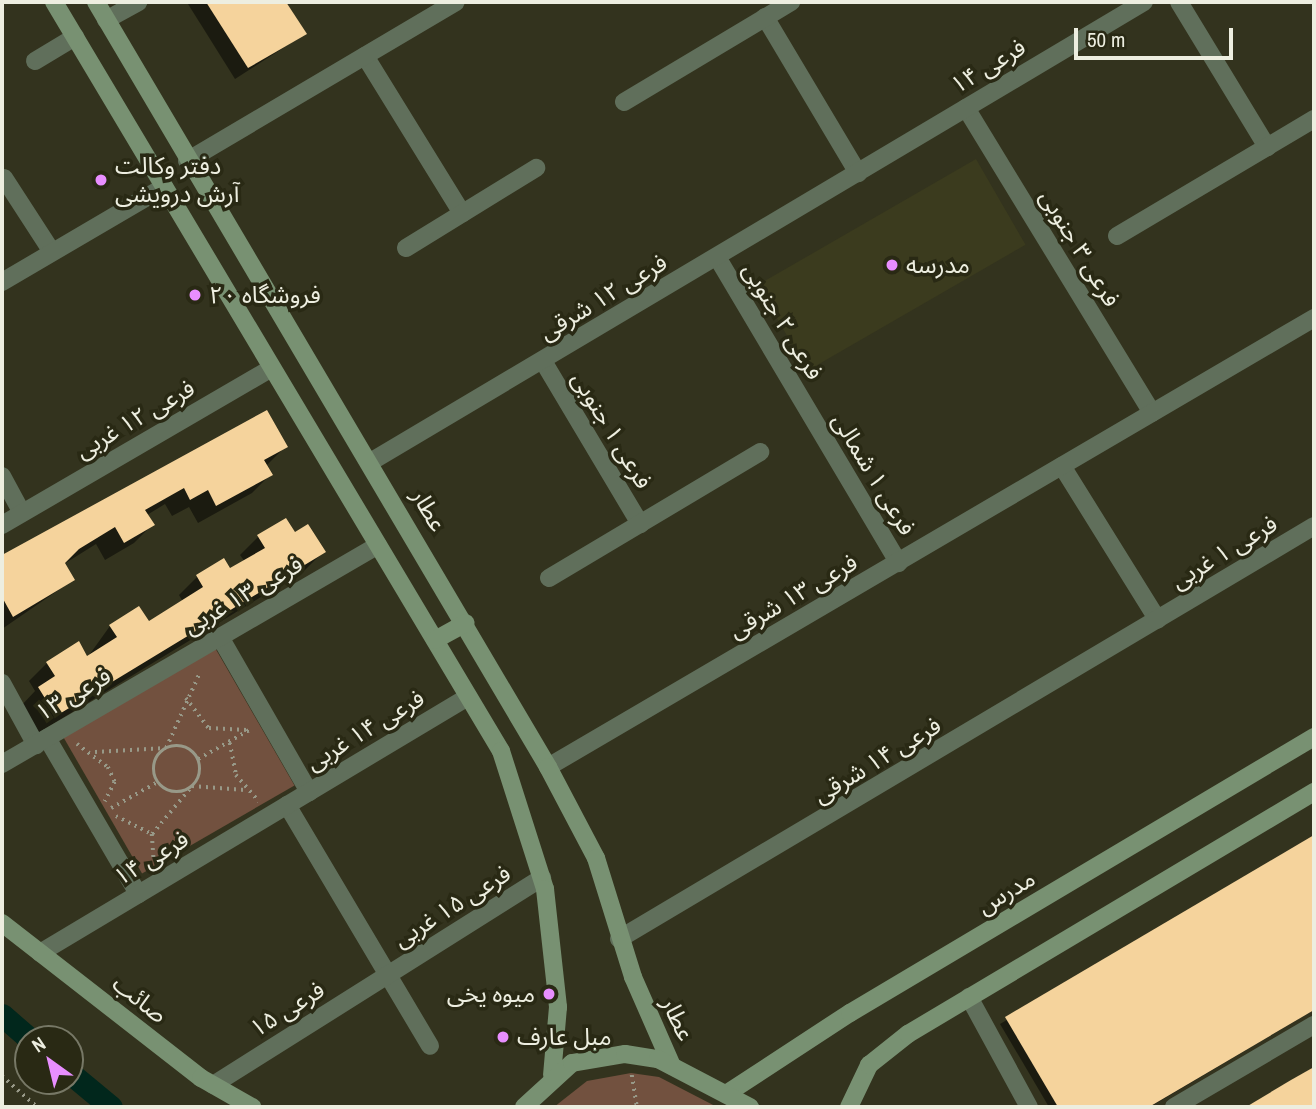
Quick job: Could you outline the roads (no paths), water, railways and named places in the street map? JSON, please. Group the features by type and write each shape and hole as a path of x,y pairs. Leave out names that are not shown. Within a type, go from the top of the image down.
{"main road":[{"path":"54,2 501,751 542,878 558,1007 552,1075"},
{"name":"عطار","path":"96,2 187,161 372,461 548,767 596,858 619,939 672,1066"},
{"path":"435,640 466,623"},
{"name":"مدرس","path":"726,1094 850,1013 1314,737"},
{"path":"849,1107 869,1065 969,997 1314,792"},
{"name":"صائب","path":"2,923 213,1085 252,1107"},
{"path":"524,1107 552,1075 606,1055 641,1054 672,1066 750,1107"}],"street":[{"path":"106,20 138,2"},
{"path":"187,161 456,2"},
{"path":"624,102 792,2"},
{"name":"فرعی ۱۴","path":"858,173 1144,2"},
{"path":"1179,2 1267,146"},
{"path":"765,17 858,173"},
{"path":"35,61 75,37"},
{"path":"365,56 462,213"},
{"name":"فرعی ۳ جنوبی","path":"966,108 1152,413"},
{"path":"1117,236 1314,119"},
{"path":"405,248 536,168"},
{"name":"فرعی ۱۲ شرقی","path":"372,461 858,173"},
{"path":"4,178 52,253"},
{"path":"2,282 164,187"},
{"name":"فرعی ۲ جنوبی","path":"716,257 808,410"},
{"name":"فرعی ۱۳ شرقی","path":"548,767 1314,318"},
{"name":"فرعی ۱ جنوبی","path":"543,362 640,524"},
{"name":"فرعی ۱۲ غربی","path":"2,525 272,368"},
{"name":"فرعی ۱ شمالی","path":"808,410 899,563"},
{"path":"549,578 760,452"},
{"path":"1062,466 1158,620"},
{"path":"2,476 22,513"},
{"name":"فرعی ۱ غربی","path":"1158,620 1314,526"},
{"name":"فرعی ۱۳ غربی","path":"134,688 378,545"},
{"name":"فرعی ۱۴ شرقی","path":"619,939 1158,620"},
{"path":"220,637 309,792"},
{"path":"2,683 94,818 138,894"},
{"name":"فرعی ۱۳","path":"2,764 134,688"},
{"name":"فرعی ۱۴ غربی","path":"287,805 468,697"},
{"path":"287,805 430,1046"},
{"name":"فرعی ۱۴","path":"40,953 287,805"},
{"name":"فرعی ۱۵ غربی","path":"387,975 542,878"},
{"name":"فرعی ۱۵","path":"213,1085 387,975"},
{"path":"969,997 1029,1107"},
{"path":"1174,1107 1314,1025"}],"waterway":[{"path":"2,1015 14,1025"},
{"path":"84,1085 111,1107"}],"place":[{"name":"دفتر وکالت آرش درویشی","path":"101,180"},
{"name":"مدرسه","path":"892,265"},
{"name":"فروشگاه ۲۰","path":"195,295"},
{"name":"میوه یخی","path":"549,994"},
{"name":"مبل عارف","path":"503,1037"}]}
